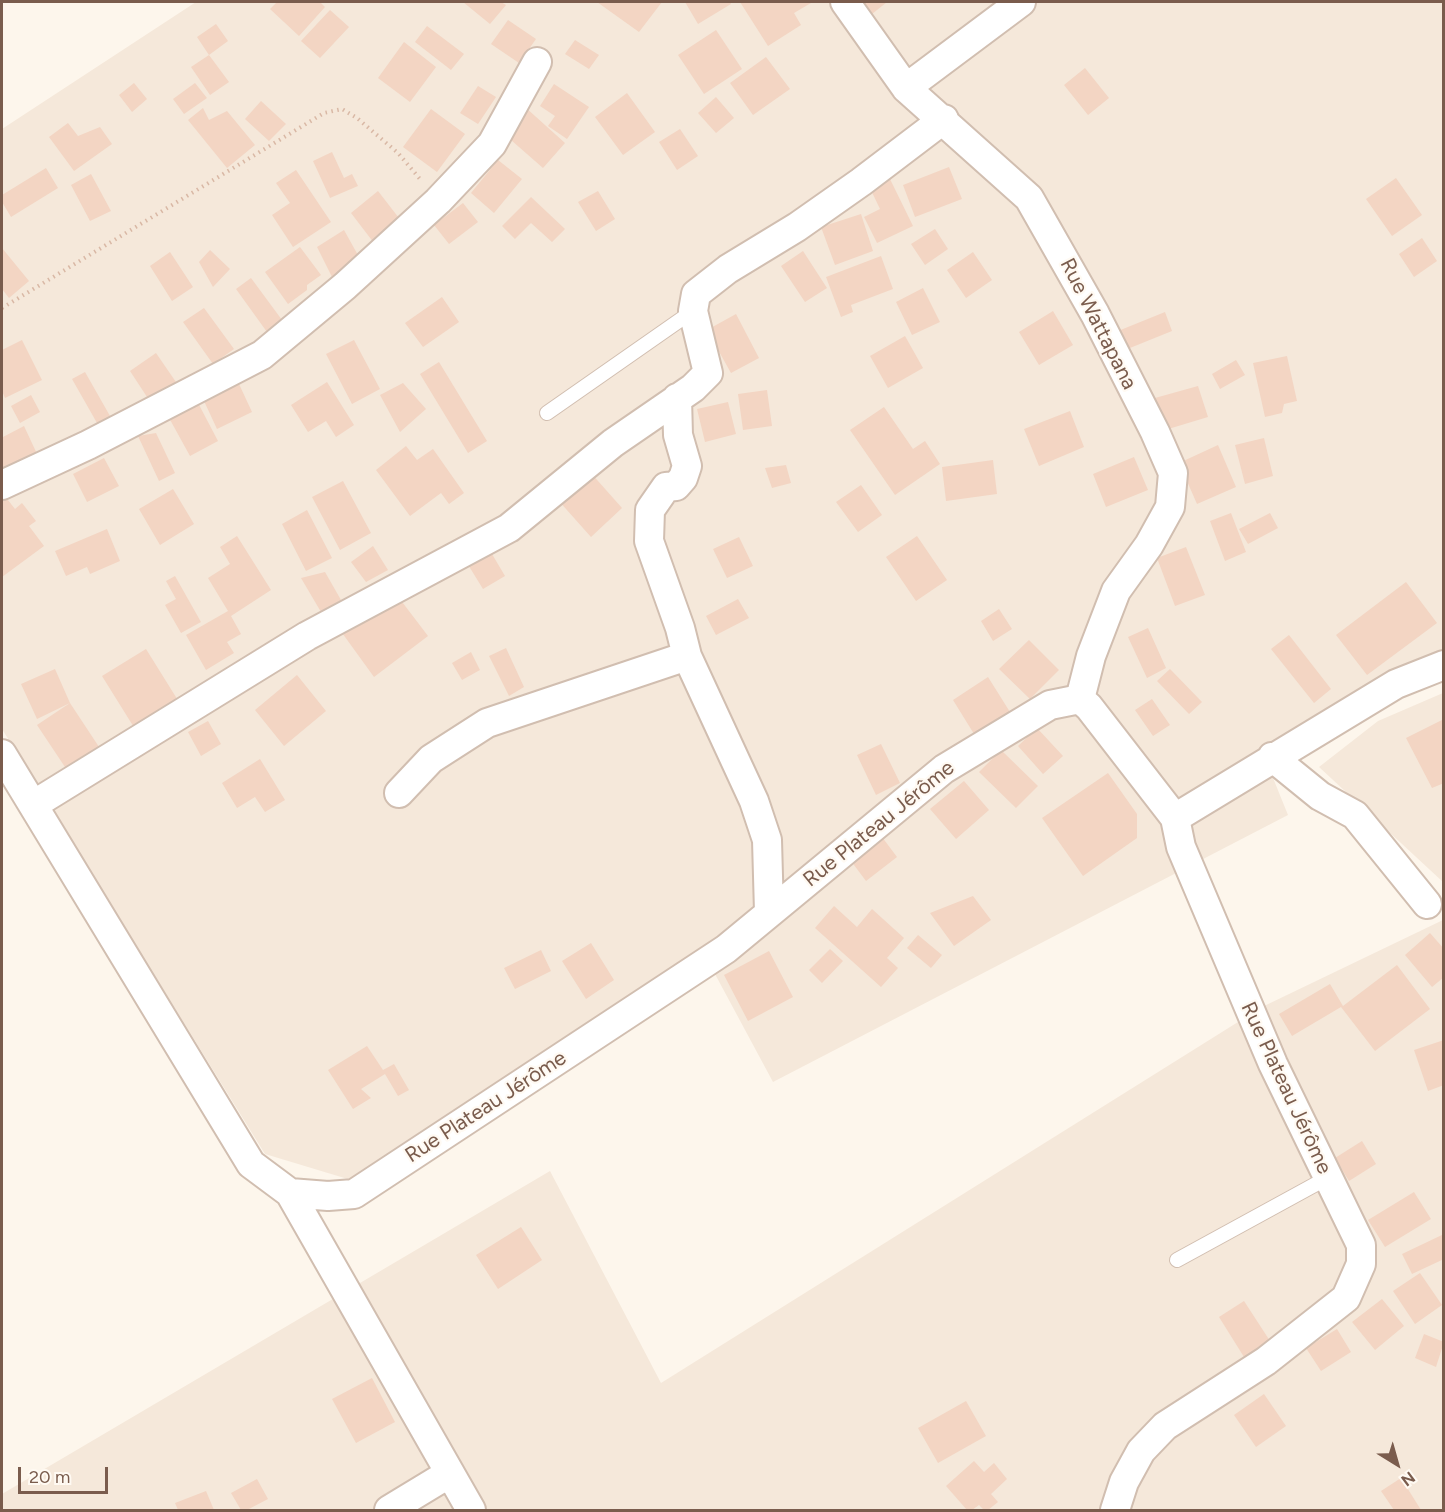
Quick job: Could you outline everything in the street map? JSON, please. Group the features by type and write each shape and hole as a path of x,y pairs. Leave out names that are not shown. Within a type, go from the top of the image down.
{"street":[{"name":"Rue Wattapana","path":"845,2 906,88 944,119 1029,198 1095,314 1155,432 1173,473 1170,507 1149,545 1116,591 1091,656 1080,699"},
{"path":"906,88 1021,2"},
{"path":"2,484 88,445 262,355 345,286 438,201 492,144 537,62"},
{"path":"33,805 307,636 509,528 613,443 693,388 708,374 693,311 696,294 728,269 797,227 944,119"},
{"path":"676,398 678,435 687,466 683,478 676,486 666,487 658,496 650,510 648,529 660,576 680,628 687,656 754,801 767,840 769,912"},
{"path":"399,793 431,759 487,723 687,656"},
{"path":"1175,818 1272,757 1396,684 1443,665"},
{"name":"Rue Plateau Jérôme","path":"2,754 251,1164 290,1192 328,1196 354,1194 726,949 944,769 1050,705 1080,699 1089,706 1175,818 1180,847 1273,1064 1361,1245 1361,1264 1346,1298 1266,1361 1165,1426 1141,1451 1124,1482 1115,1510"},
{"path":"1272,757 1320,796 1355,815 1427,904"},
{"path":"290,1192 471,1510"},
{"path":"389,1510 450,1473"}],"lane":[{"path":"547,413 693,311"},
{"path":"1177,1260 1327,1178"}],"path":[{"path":"2,308 324,113 342,109 357,118 398,153 438,201"}],"shaded area":[{"path":"196,2 1443,2 1443,661 1269,768 1288,815 773,1082 701,948 351,1180 265,1154 2,729 2,129"},
{"path":"1443,693 1443,882 1319,767 1378,721"},
{"path":"1443,920 1443,1510 2,1510 2,1494 550,1171 661,1383 1262,1007"}],"building":[{"path":"277,2 320,2 325,7 299,36 270,9"},
{"path":"463,2 501,2 506,5 490,24"},
{"path":"597,2 662,2 639,32"},
{"path":"685,2 730,2 731,4 698,24"},
{"path":"740,2 811,3 794,13 801,25 768,46"},
{"path":"853,2 887,2 867,18"},
{"path":"330,10 349,27 320,58 301,41"},
{"path":"508,20 536,39 519,63 491,44"},
{"path":"216,24 228,41 209,55 197,37"},
{"path":"427,26 464,54 451,70 415,42"},
{"path":"716,30 742,69 704,94 678,55"},
{"path":"575,40 599,55 589,69 565,54"},
{"path":"404,42 436,67 410,102 378,78"},
{"path":"209,55 229,82 210,95 191,67"},
{"path":"766,57 790,89 753,115 730,83"},
{"path":"1085,68 1109,98 1088,115 1064,85"},
{"path":"134,83 147,99 132,112 119,95"},
{"path":"195,83 207,98 184,114 173,99"},
{"path":"554,84 589,107 567,139 548,126 555,116 540,106"},
{"path":"478,86 496,97 478,124 460,113"},
{"path":"627,93 655,132 623,155 595,117"},
{"path":"716,97 734,118 716,133 698,113"},
{"path":"261,101 286,124 269,141 245,119"},
{"path":"525,107 565,143 543,168 503,133"},
{"path":"203,108 209,120 227,111 255,145 227,168 188,120"},
{"path":"431,109 465,134 437,172 403,147"},
{"path":"68,123 78,136 100,127 112,144 74,171 49,137"},
{"path":"680,129 698,156 677,170 659,142"},
{"path":"332,152 344,178 352,174 358,186 330,198 313,161"},
{"path":"498,160 522,179 494,213 471,193"},
{"path":"949,167 962,199 915,217 903,185"},
{"path":"46,168 58,188 11,217 2,202 2,195"},
{"path":"296,170 331,222 293,247 272,215 290,203 276,183"},
{"path":"91,174 111,211 90,221 71,185"},
{"path":"889,177 913,226 877,243 864,217 880,209 869,186"},
{"path":"1396,178 1422,215 1392,236 1366,199"},
{"path":"378,191 402,222 374,243 351,213"},
{"path":"598,191 615,219 596,231 578,202"},
{"path":"531,197 565,229 552,242 531,223 515,239 502,226"},
{"path":"463,203 478,222 449,244 434,225"},
{"path":"861,214 873,251 835,265 821,227"},
{"path":"935,229 948,249 925,265 911,244"},
{"path":"344,230 359,257 333,279 317,247"},
{"path":"1422,238 1437,261 1414,277 1399,254"},
{"path":"300,247 321,275 307,285 307,290 288,304 265,272"},
{"path":"2,248 29,281 9,298 2,289"},
{"path":"210,250 230,269 213,287 199,262"},
{"path":"803,251 827,288 805,302 781,266"},
{"path":"170,252 193,287 172,301 150,266"},
{"path":"973,252 992,280 966,298 947,270"},
{"path":"881,256 893,289 851,305 853,312 841,317 826,277"},
{"path":"251,278 282,320 267,332 236,289"},
{"path":"923,288 940,322 912,335 896,302"},
{"path":"442,297 459,322 423,347 405,323"},
{"path":"204,308 234,349 213,364 183,322"},
{"path":"1053,311 1073,345 1039,365 1019,332"},
{"path":"1165,312 1172,331 1125,350 1118,331"},
{"path":"736,314 759,358 731,373 707,330"},
{"path":"905,336 923,368 888,388 870,356"},
{"path":"22,340 42,380 5,398 2,391 2,350"},
{"path":"354,340 380,389 352,404 326,354"},
{"path":"156,353 178,385 151,403 130,371"},
{"path":"1287,356 1297,401 1284,404 1282,413 1265,417 1253,363"},
{"path":"1236,360 1245,375 1220,389 1212,374"},
{"path":"439,362 487,441 468,453 420,374"},
{"path":"85,372 114,423 101,430 72,379"},
{"path":"327,382 354,425 336,437 326,421 308,432 291,405"},
{"path":"403,383 426,409 400,432 380,395"},
{"path":"239,384 252,412 217,429 204,401"},
{"path":"1198,386 1208,417 1165,430 1155,398"},
{"path":"767,390 772,426 743,430 738,394"},
{"path":"31,395 40,412 20,423 11,406"},
{"path":"197,401 218,441 190,456 168,416"},
{"path":"728,402 736,434 705,442 697,409"},
{"path":"884,407 913,449 925,441 940,464 895,495 850,430"},
{"path":"1070,411 1084,447 1039,466 1024,429"},
{"path":"24,426 38,456 2,474 2,433 3,437"},
{"path":"156,433 175,473 159,481 138,436"},
{"path":"1264,438 1273,476 1245,484 1235,445"},
{"path":"1218,445 1236,487 1197,504 1179,463"},
{"path":"406,446 417,460 433,449 464,493 449,504 441,493 410,516 376,470"},
{"path":"1134,457 1148,490 1106,507 1093,474"},
{"path":"104,458 119,486 87,502 73,474"},
{"path":"993,460 997,494 946,501 942,467"},
{"path":"786,465 791,483 772,488 765,468"},
{"path":"590,472 622,508 591,537 558,500"},
{"path":"343,481 371,533 340,550 312,497"},
{"path":"861,485 882,515 858,532 836,502"},
{"path":"173,489 194,524 160,545 139,509"},
{"path":"4,495 15,509 22,503 36,521 29,526 44,546 2,577 2,497"},
{"path":"307,510 332,558 306,571 282,524"},
{"path":"1231,513 1246,552 1225,561 1210,521"},
{"path":"1270,513 1278,528 1248,544 1239,529"},
{"path":"107,529 120,561 90,574 87,567 66,576 55,551"},
{"path":"237,536 271,590 231,616 241,634 227,642 234,653 206,670 186,635 228,611 208,578 230,564 220,547"},
{"path":"917,536 947,580 916,601 886,557"},
{"path":"739,537 753,566 727,578 713,549"},
{"path":"373,546 388,570 366,582 351,562"},
{"path":"1186,547 1205,595 1175,606 1157,558"},
{"path":"489,549 505,576 483,589 467,563"},
{"path":"325,572 341,600 321,612 301,578"},
{"path":"175,576 201,622 181,633 165,605 176,599 166,581"},
{"path":"1406,582 1437,623 1367,675 1336,635"},
{"path":"393,590 428,636 374,677 340,630"},
{"path":"738,599 749,618 716,635 706,616"},
{"path":"999,609 1012,629 993,641 981,621"},
{"path":"1148,628 1166,668 1147,678 1128,637"},
{"path":"1289,635 1331,689 1314,703 1271,649"},
{"path":"1029,640 1059,670 1030,699 999,669"},
{"path":"506,648 524,687 509,696 489,656"},
{"path":"146,649 179,702 135,729 102,676"},
{"path":"471,652 480,670 462,680 452,663"},
{"path":"55,669 70,703 37,719 21,684"},
{"path":"1170,669 1202,702 1189,714 1157,681"},
{"path":"297,675 326,711 284,746 255,710"},
{"path":"988,677 1015,720 979,742 953,700"},
{"path":"1152,699 1170,725 1153,736 1135,710"},
{"path":"70,703 103,753 71,776 37,725"},
{"path":"1444,719 1444,783 1432,788 1406,738"},
{"path":"208,721 221,744 201,756 188,732"},
{"path":"1037,728 1063,756 1043,774 1018,746"},
{"path":"881,744 900,783 876,795 857,755"},
{"path":"1001,750 1038,786 1016,808 979,772"},
{"path":"260,759 285,800 265,812 255,797 237,808 222,783"},
{"path":"1108,773 1137,814 1137,838 1083,876 1042,818"},
{"path":"964,781 989,810 956,839 930,809"},
{"path":"879,833 897,857 866,881 848,857"},
{"path":"973,896 991,920 954,946 930,913"},
{"path":"834,906 857,927 872,909 904,938 887,958 898,968 881,987 815,928"},
{"path":"1430,933 1444,949 1444,977 1432,987 1405,955"},
{"path":"918,935 942,955 931,968 907,948"},
{"path":"591,943 614,980 586,999 562,961"},
{"path":"830,949 843,961 822,983 809,970"},
{"path":"541,950 551,971 515,989 504,968"},
{"path":"769,951 793,997 748,1021 724,975"},
{"path":"1397,965 1430,1009 1375,1051 1341,1007 1292,1036 1279,1014 1330,984 1343,1006"},
{"path":"1444,1040 1444,1085 1428,1091 1414,1050"},
{"path":"367,1046 383,1070 394,1064 409,1090 398,1096 385,1074 361,1089 371,1098 353,1109 328,1070"},
{"path":"1362,1141 1376,1164 1349,1181 1335,1158"},
{"path":"1414,1192 1431,1219 1385,1247 1368,1220"},
{"path":"521,1227 542,1260 498,1289 476,1255"},
{"path":"1444,1234 1444,1259 1412,1274 1402,1254"},
{"path":"1420,1273 1442,1305 1415,1324 1393,1291"},
{"path":"1382,1299 1404,1326 1375,1350 1352,1322"},
{"path":"1244,1301 1270,1341 1244,1357 1219,1317"},
{"path":"1337,1329 1351,1352 1321,1371 1306,1348"},
{"path":"1424,1334 1444,1342 1436,1367 1415,1358"},
{"path":"372,1378 395,1422 356,1443 332,1399"},
{"path":"1264,1394 1286,1426 1256,1447 1234,1415"},
{"path":"966,1401 986,1436 938,1463 918,1428"},
{"path":"974,1461 984,1472 994,1463 1007,1479 991,1494 998,1502 988,1510 984,1510 979,1505 972,1510 967,1510 946,1486"},
{"path":"1401,1478 1421,1510 1394,1510 1381,1491"},
{"path":"257,1479 268,1499 247,1510 241,1510 231,1493"},
{"path":"206,1491 214,1510 178,1510 175,1503"}]}
